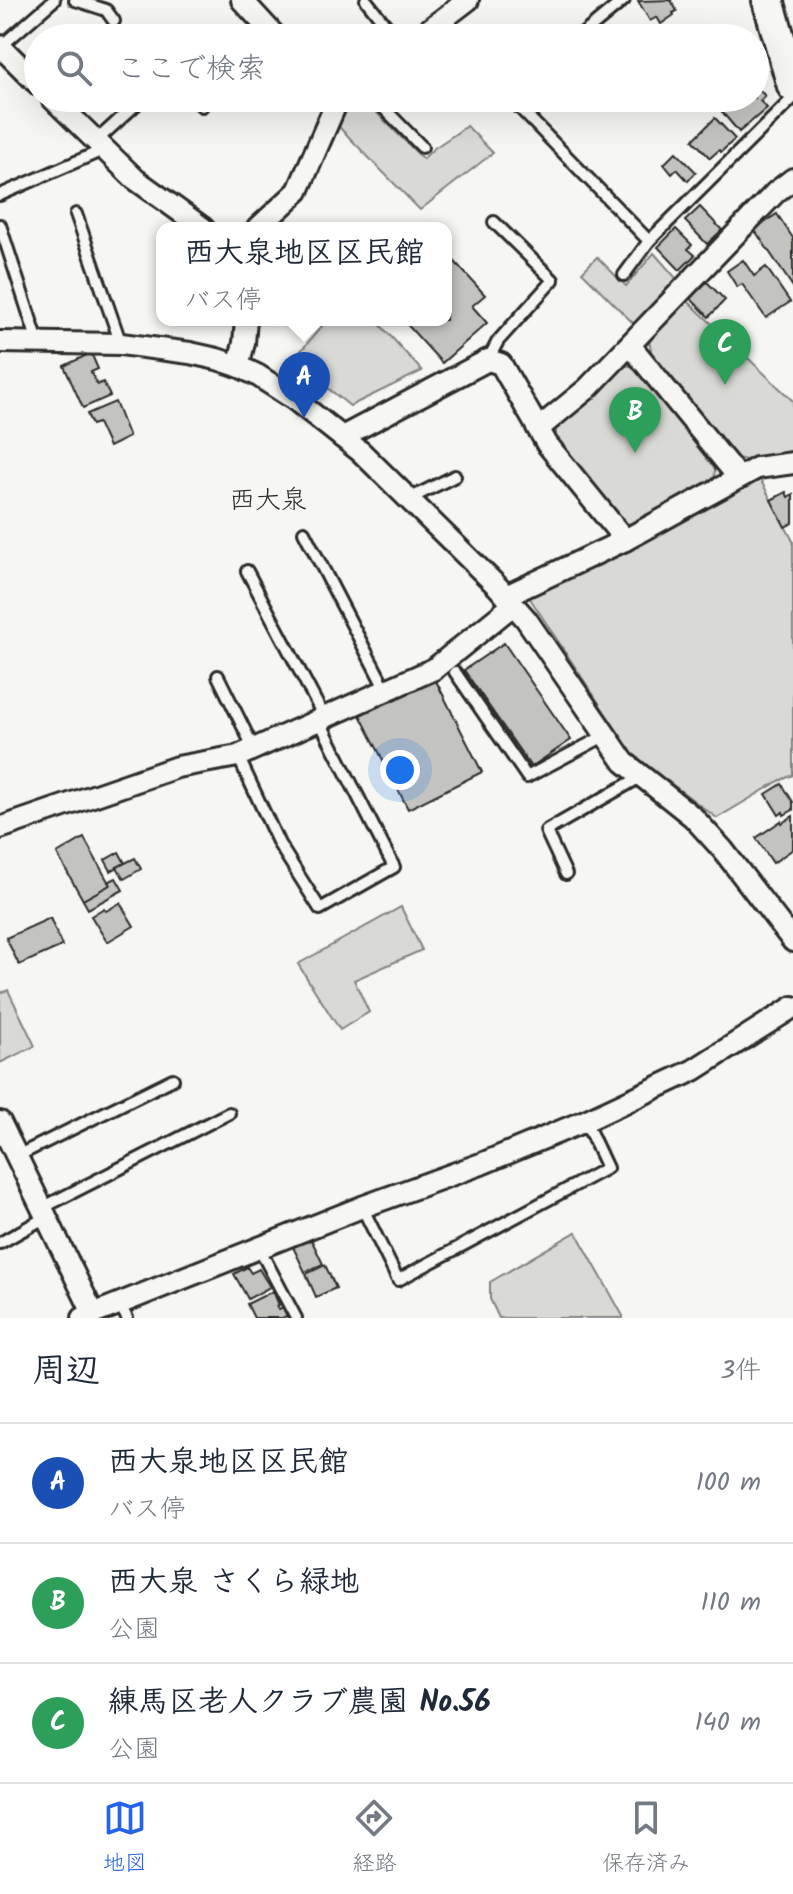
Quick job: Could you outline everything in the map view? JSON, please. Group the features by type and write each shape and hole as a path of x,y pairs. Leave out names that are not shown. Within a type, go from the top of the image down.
{"main road":[{"path":"768,0 793,86"}],"street":[{"path":"242,0 264,24"},
{"path":"437,23 468,0"},
{"path":"0,46 24,70"},
{"path":"66,112 135,179 195,222"},
{"path":"264,222 298,191 331,112"},
{"path":"538,429 588,388 776,192 793,179"},
{"path":"238,366 245,326"},
{"path":"0,342 121,344 190,353 238,366 275,386 361,452 510,600 624,762 693,817 723,850 793,941"},
{"path":"630,345 738,477"},
{"path":"342,437 488,360 501,364 547,444 625,540"},
{"path":"0,828 177,767 246,752 434,669 510,600 738,477 757,468 793,463"},
{"path":"0,1122 44,1213 88,1316 123,1311 259,1248 585,1121 694,1070 793,1007"}],"lane":[{"path":"26,24 54,0"},
{"path":"75,0 106,10 114,21"},
{"path":"366,0 385,24"},
{"path":"595,24 624,0"},
{"path":"0,46 24,26"},
{"path":"624,275 649,241 793,98"},
{"path":"0,195 99,146 130,112"},
{"path":"388,112 422,147"},
{"path":"524,112 649,241"},
{"path":"76,214 121,344"},
{"path":"488,360 498,341 553,280 494,222"},
{"path":"0,225 38,342"},
{"path":"409,499 455,476"},
{"path":"304,532 386,690"},
{"path":"218,676 279,844 320,909 394,867 247,571"},
{"path":"455,672 527,777 606,735"},
{"path":"566,874 546,831 642,776"},
{"path":"17,1156 173,1079"},
{"path":"0,1243 44,1213 229,1113"},
{"path":"362,1207 398,1280 607,1168 585,1121"},
{"path":"259,1248 296,1318"}],"shaded area":[{"path":"344,112 376,112 423,159 467,126 493,153 420,210 337,125"},
{"path":"654,253 676,278 671,285 793,401 793,452 754,457 749,461 738,458 648,355 651,350 649,339 582,272 597,257 626,286"},
{"path":"322,326 381,326 422,371 350,406 293,360"},
{"path":"624,366 634,366 715,469 714,481 637,526 625,523 556,438 556,427"},
{"path":"760,479 793,541 793,775 717,818 633,755 529,597 632,550"},
{"path":"401,907 422,950 354,980 369,1012 340,1030 298,964"},
{"path":"0,989 2,993 8,990 35,1046 0,1063"},
{"path":"576,1232 623,1318 499,1318 490,1299 490,1282"}],"building":[{"path":"671,0 677,11 661,24 657,17 650,21 638,1"},
{"path":"722,112 762,112 739,132"},
{"path":"715,118 735,139 710,158 693,140"},
{"path":"676,152 696,172 688,181 677,169 672,174 664,164"},
{"path":"700,207 722,230 707,244 685,221"},
{"path":"777,214 793,238 793,287 754,229"},
{"path":"676,229 692,245 688,249 695,255 680,270 658,247"},
{"path":"452,259 485,295 472,306 487,323 442,363 408,326 452,326"},
{"path":"743,260 754,276 766,267 790,302 766,318 742,284 737,287 727,271"},
{"path":"707,282 725,300 709,317 690,298"},
{"path":"91,353 98,369 91,372 97,385 103,382 110,396 83,408 64,366"},
{"path":"115,402 129,437 109,447 98,423 92,425 87,414"},
{"path":"786,492 788,497 793,494 793,523 785,527 771,500"},
{"path":"504,643 571,740 531,767 464,670"},
{"path":"434,677 482,772 408,809 360,715"},
{"path":"782,784 793,802 793,810 779,815 766,794"},
{"path":"793,816 793,849 773,863 756,838"},
{"path":"84,838 110,885 83,900 57,854"},
{"path":"119,852 125,863 111,871 105,860"},
{"path":"135,858 141,869 124,879 117,867"},
{"path":"116,878 123,890 88,909 83,900 110,885 108,882"},
{"path":"120,903 134,926 107,942 91,916"},
{"path":"50,918 62,946 19,965 6,938"},
{"path":"311,1239 323,1264 305,1272 293,1247"},
{"path":"325,1265 336,1288 316,1297 306,1274"},
{"path":"247,1267 251,1273 259,1269 270,1287 248,1299 234,1274"},
{"path":"273,1291 277,1306 279,1309 283,1307 287,1316 254,1318 247,1304"}],"place":[{"name":"練馬区老人クラブ農園 No.56","path":"725,385"},
{"name":"西大泉地区区民館","path":"304,418"},
{"name":"西大泉 さくら緑地","path":"635,453"}],"district":[{"name":"西大泉","path":"268,499"}]}
